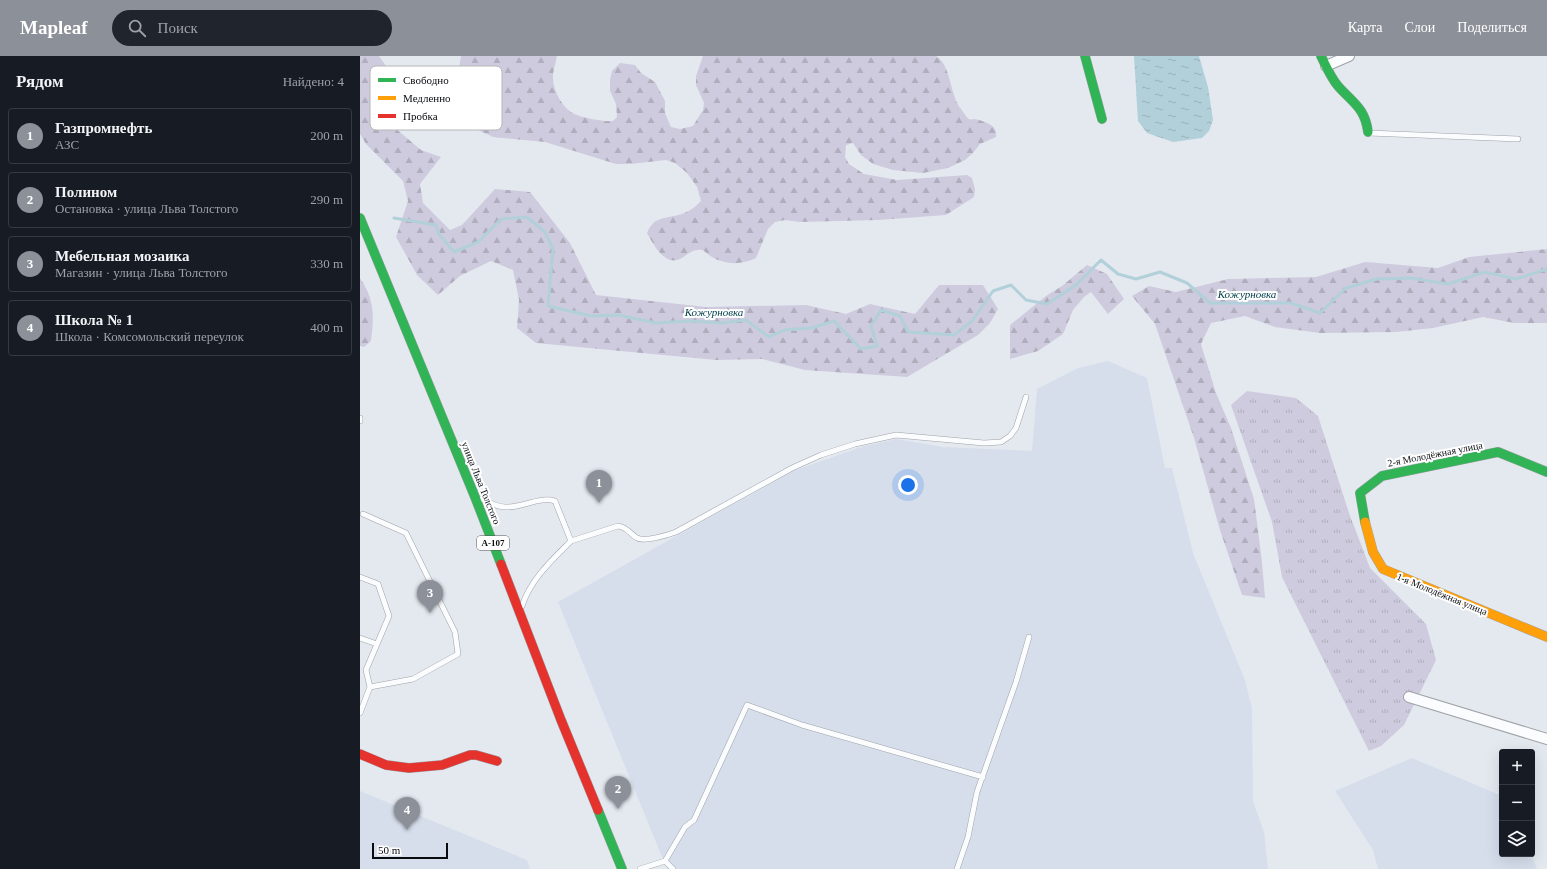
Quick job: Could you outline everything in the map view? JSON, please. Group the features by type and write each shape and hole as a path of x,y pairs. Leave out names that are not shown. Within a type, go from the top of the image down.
{"main road":[{"path":"1085,56 1102,119"},
{"path":"1321,56 1336,85 1363,112 1367,123 1368,132"},
{"name":"улица Льва Толстого","path":"360,218 475,497 561,720 622,869"},
{"name":"2-я Молодёжная улица","path":"1365,524 1360,493 1382,476 1498,452 1547,472"},
{"name":"1-я Молодёжная улица","path":"1365,524 1373,552 1382,569 1547,637"},
{"path":"360,754 386,765 409,768 442,765 470,755 482,756 497,762"}],"street":[{"path":"1326,66 1349,56"},
{"path":"1409,697 1547,739"}],"lane":[{"path":"1368,132 1518,139"},
{"path":"520,613 525,596 533,582 571,541 618,526 624,526 638,538 644,539 668,535 792,468 821,455 854,444 896,435 984,443 1001,442 1010,436 1016,428 1026,397"},
{"path":"475,497 504,507 518,506 549,499 555,501 571,541"},
{"path":"363,514 406,532 454,632 458,654 413,679 370,687"},
{"path":"360,577 378,584 389,616 366,670 370,687 360,713"},
{"path":"956,869 968,837 977,792 1016,682 1029,637"},
{"path":"360,638 377,644"},
{"path":"640,869 665,860 685,827 694,820 747,706 802,725 982,777"},
{"path":"665,860 673,869"}],"shaded area":[{"path":"1108,361 1147,378 1165,468 1172,468 1193,553 1245,680 1252,709 1253,801 1264,832 1268,869 667,869 558,602 793,471 861,447 896,439 943,447 1032,451 1037,389 1078,368"},
{"path":"1412,758 1499,795 1499,857 1532,857 1537,869 1378,869 1373,850 1335,791"},
{"path":"360,791 527,860 530,869 360,869"}],"green space":[{"path":"360,56 379,56 386,66 370,66 370,130 397,130 421,150 441,157 420,184 423,203 450,230 462,225 495,189 530,192 570,243 596,295 706,307 806,305 846,314 870,304 915,314 939,285 983,285 998,309 990,323 978,335 907,377 805,370 762,359 716,360 536,343 517,328 519,300 513,270 491,261 460,276 438,295 417,275 396,237 408,201 403,181 366,144 360,134"},
{"path":"461,56 557,56 553,79 555,90 563,105 571,112 579,116 603,121 613,121 617,117 616,104 610,91 612,71 620,63 635,65 641,73 655,82 665,101 665,113 671,127 680,129 693,126 703,110 704,103 696,85 696,76 703,56 936,56 945,66 957,103 968,118 983,121 993,127 996,137 980,144 965,160 948,168 923,173 893,170 873,164 861,155 853,143 846,145 845,157 849,164 864,174 897,180 967,175 972,178 975,189 974,197 946,215 878,220 799,222 785,220 775,222 768,229 756,258 751,260 739,263 722,262 702,250 696,250 682,258 670,260 661,254 647,233 653,223 657,220 685,213 701,201 697,187 687,173 675,163 666,160 616,164 545,142 493,137 478,130 502,130 502,66 459,66"},
{"path":"1547,249 1547,323 1514,323 1483,317 1433,328 1396,332 1320,333 1275,327 1245,316 1211,323 1201,344 1216,393 1231,428 1254,499 1262,562 1265,598 1242,595 1220,530 1194,438 1155,324 1132,296 1149,286 1176,292 1228,279 1316,277 1365,262 1438,268 1469,257"},
{"path":"1087,265 1107,274 1124,299 1108,314 1091,292 1084,297 1073,310 1063,334 1038,351 1010,359 1010,325"},
{"path":"360,278 371,301 373,316 371,341 364,347 360,346"},
{"path":"1247,391 1296,398 1318,416 1349,513 1370,568 1426,624 1436,660 1404,725 1381,746 1369,751 1282,577 1272,522 1231,405"}],"water":[{"path":"1134,56 1199,56 1208,87 1213,120 1209,131 1202,138 1173,142 1147,133 1138,121"}],"waterway":[{"name":"Кожурновка","path":"394,218 436,225 439,234 454,252 478,242 501,219 527,217 545,232 553,249 548,306 591,316 618,315 656,323 690,321 721,323 746,320 769,337 784,330 812,328 834,321 861,349 877,346 871,326 881,310 900,316 908,332 954,335 972,321 993,291 1011,285 1026,300 1047,304 1076,285 1101,260 1118,274 1136,279 1160,272 1187,283 1210,303 1291,303 1320,313 1346,288 1377,279 1411,278 1448,284 1485,272 1516,279 1547,269"}],"traffic: fast":[{"path":"1085,56 1102,119"},
{"path":"1321,56 1335,83 1358,106 1364,117 1368,132"},
{"path":"360,218 475,497 501,564"},
{"path":"1365,522 1360,493 1382,476 1498,452 1547,472"},
{"path":"598,810 622,869"}],"traffic: slow":[{"path":"1365,522 1373,552 1383,569 1547,637"}],"traffic: jam":[{"path":"501,564 561,720 598,810"},
{"path":"360,754 386,765 409,768 442,765 470,755 476,755 497,761"}],"place":[{"name":"Газпромнефть","path":"599,503"},
{"name":"Мебельная мозаика","path":"430,613"},
{"name":"Полином","path":"618,809"},
{"name":"Школа № 1","path":"407,830"}]}
